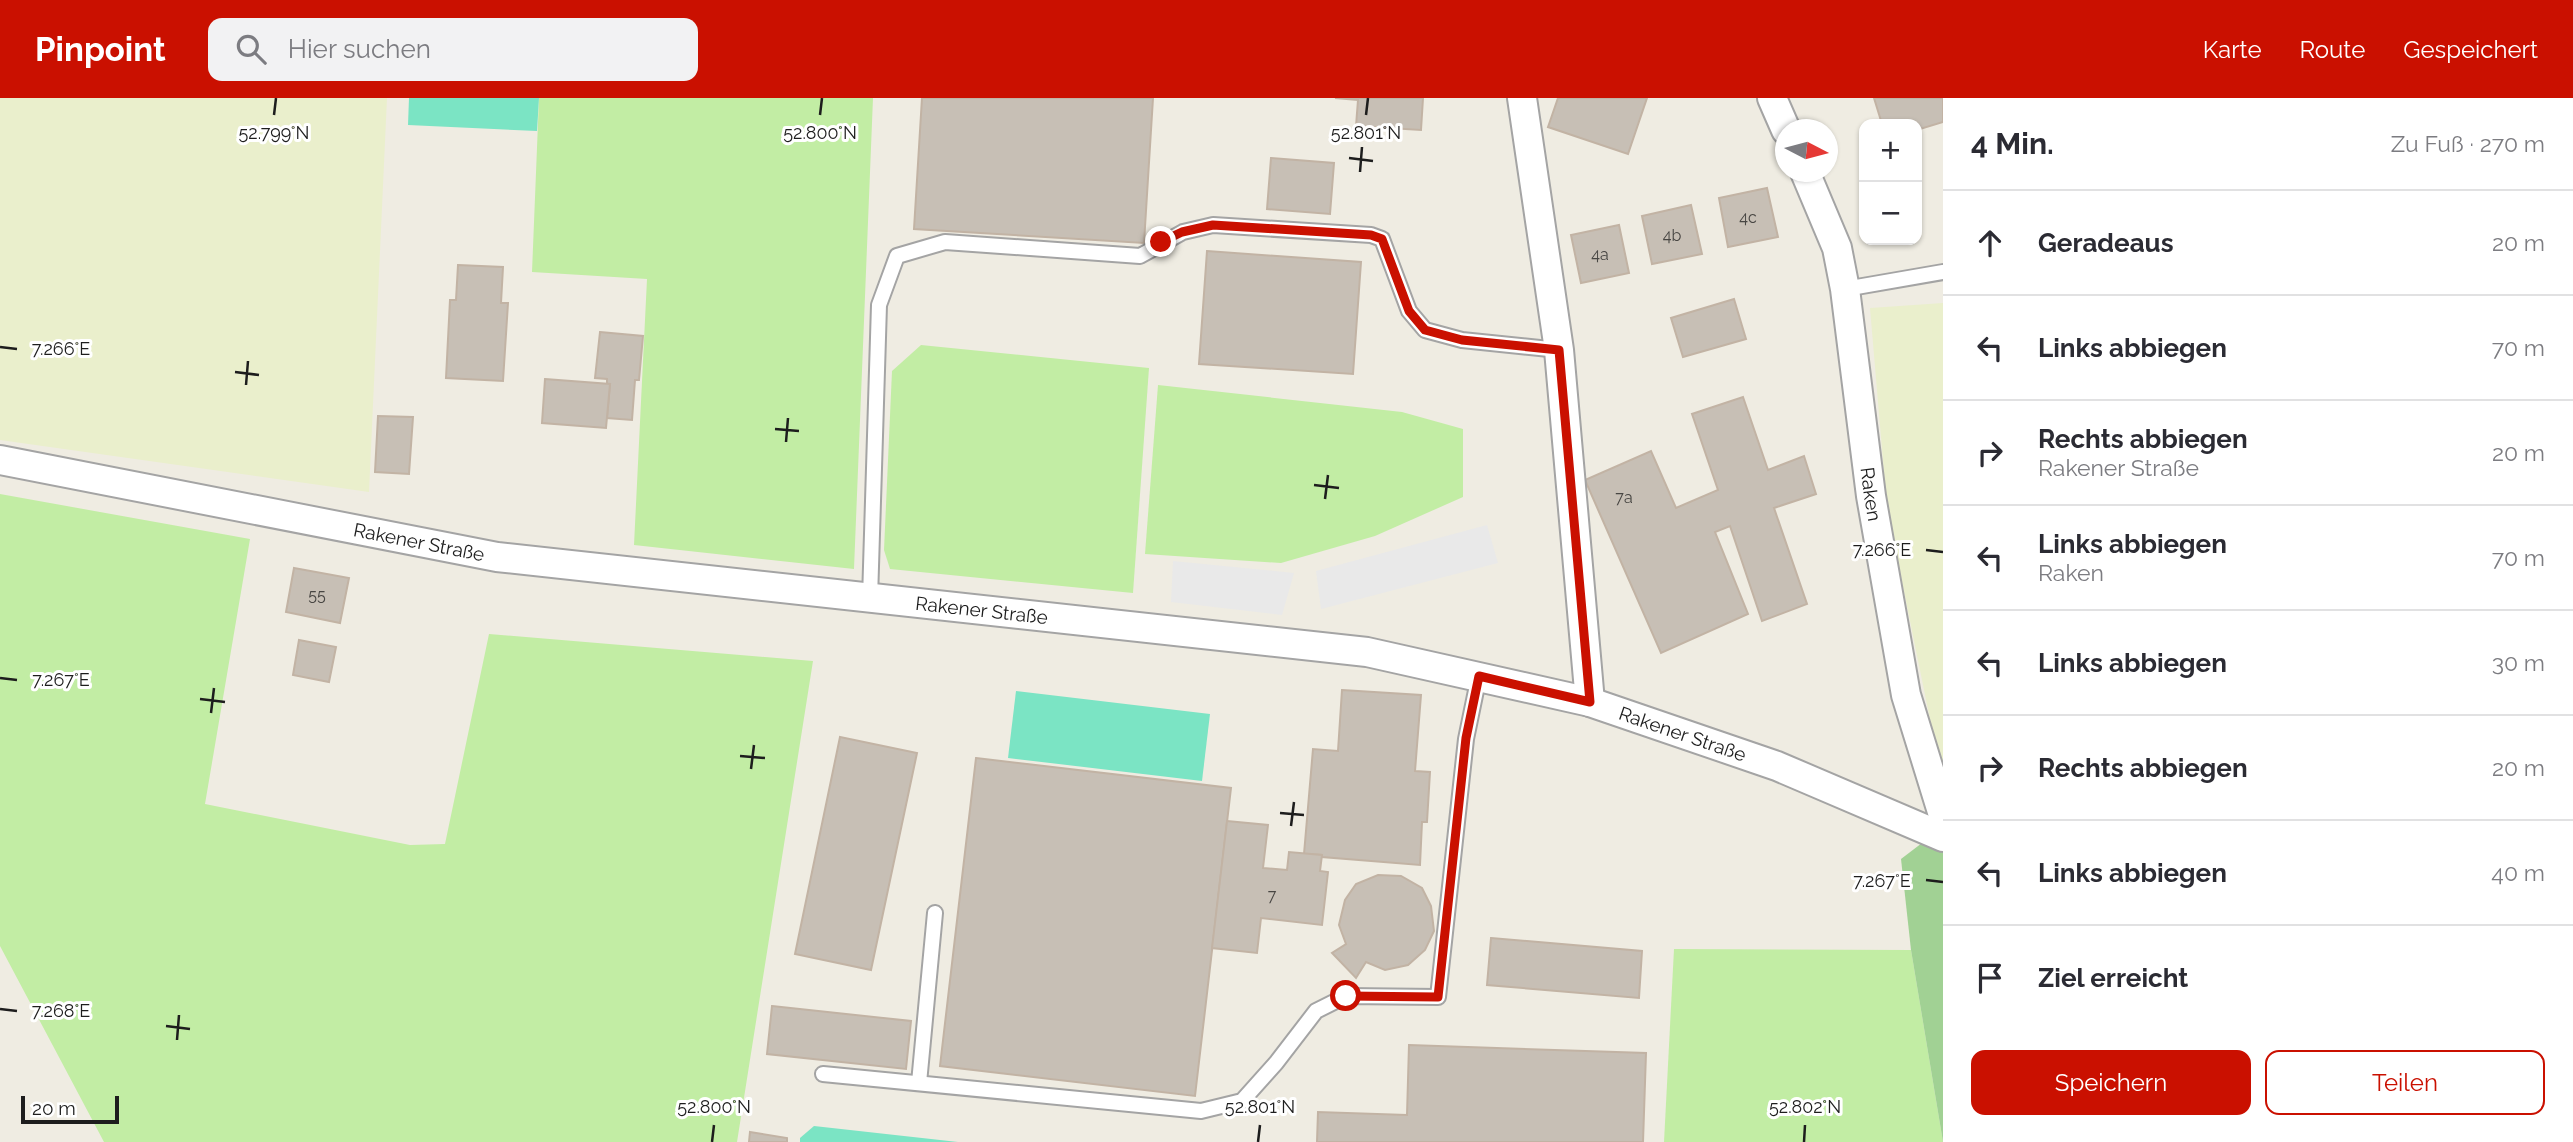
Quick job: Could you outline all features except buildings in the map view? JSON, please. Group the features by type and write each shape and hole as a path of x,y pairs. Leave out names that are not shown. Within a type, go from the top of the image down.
{"street":[{"path":"1522,98 1559,350 1590,702"},
{"path":"1772,98 1781,119"},
{"name":"Raken","path":"1809,182 1837,248 1845,289 1871,496 1906,695 1943,815"},
{"name":"Rakener Straße","path":"0,460 497,557 1367,652 1590,702 1777,766 1943,836"}],"lane":[{"path":"870,598 878,305 897,256 945,242 1140,256 1182,232 1213,225 1371,235 1382,239 1409,311 1425,330 1462,340 1559,350"},
{"path":"1845,289 1943,272"},
{"path":"823,1074 1201,1111 1242,1101 1276,1063 1316,1011 1346,996 1438,997 1466,738 1479,676"},
{"path":"919,1083 935,913"}],"green space":[{"path":"0,98 387,98 369,492 0,440"},
{"path":"409,98 539,98 537,131 408,125"},
{"path":"539,98 873,98 854,569 634,545 647,279 532,272"},
{"path":"1943,303 1943,783 1887,508 1870,308"},
{"path":"921,345 1149,368 1133,593 890,569 884,550 892,371"},
{"path":"1158,385 1402,412 1463,429 1463,497 1375,536 1281,563 1145,554"},
{"path":"0,494 250,539 205,804 410,845 445,844 489,634 813,661 737,1142 104,1142 0,946"},
{"path":"1016,691 1210,714 1202,781 1008,758"},
{"path":"1943,827 1943,1142 1911,950 1901,859"},
{"path":"1674,949 1911,950 1943,1142 1664,1142"},
{"path":"814,1126 958,1142 800,1142 800,1138"}],"shaded area":[{"path":"1487,525 1498,563 1321,609 1316,571"},
{"path":"1173,561 1294,573 1282,615 1171,602"}],"route":[{"path":"1161,242 1182,232 1213,225 1371,235 1382,239 1409,311 1425,330 1462,340 1559,350 1590,702 1479,676 1466,738 1449,916 1438,997 1346,996"}]}
